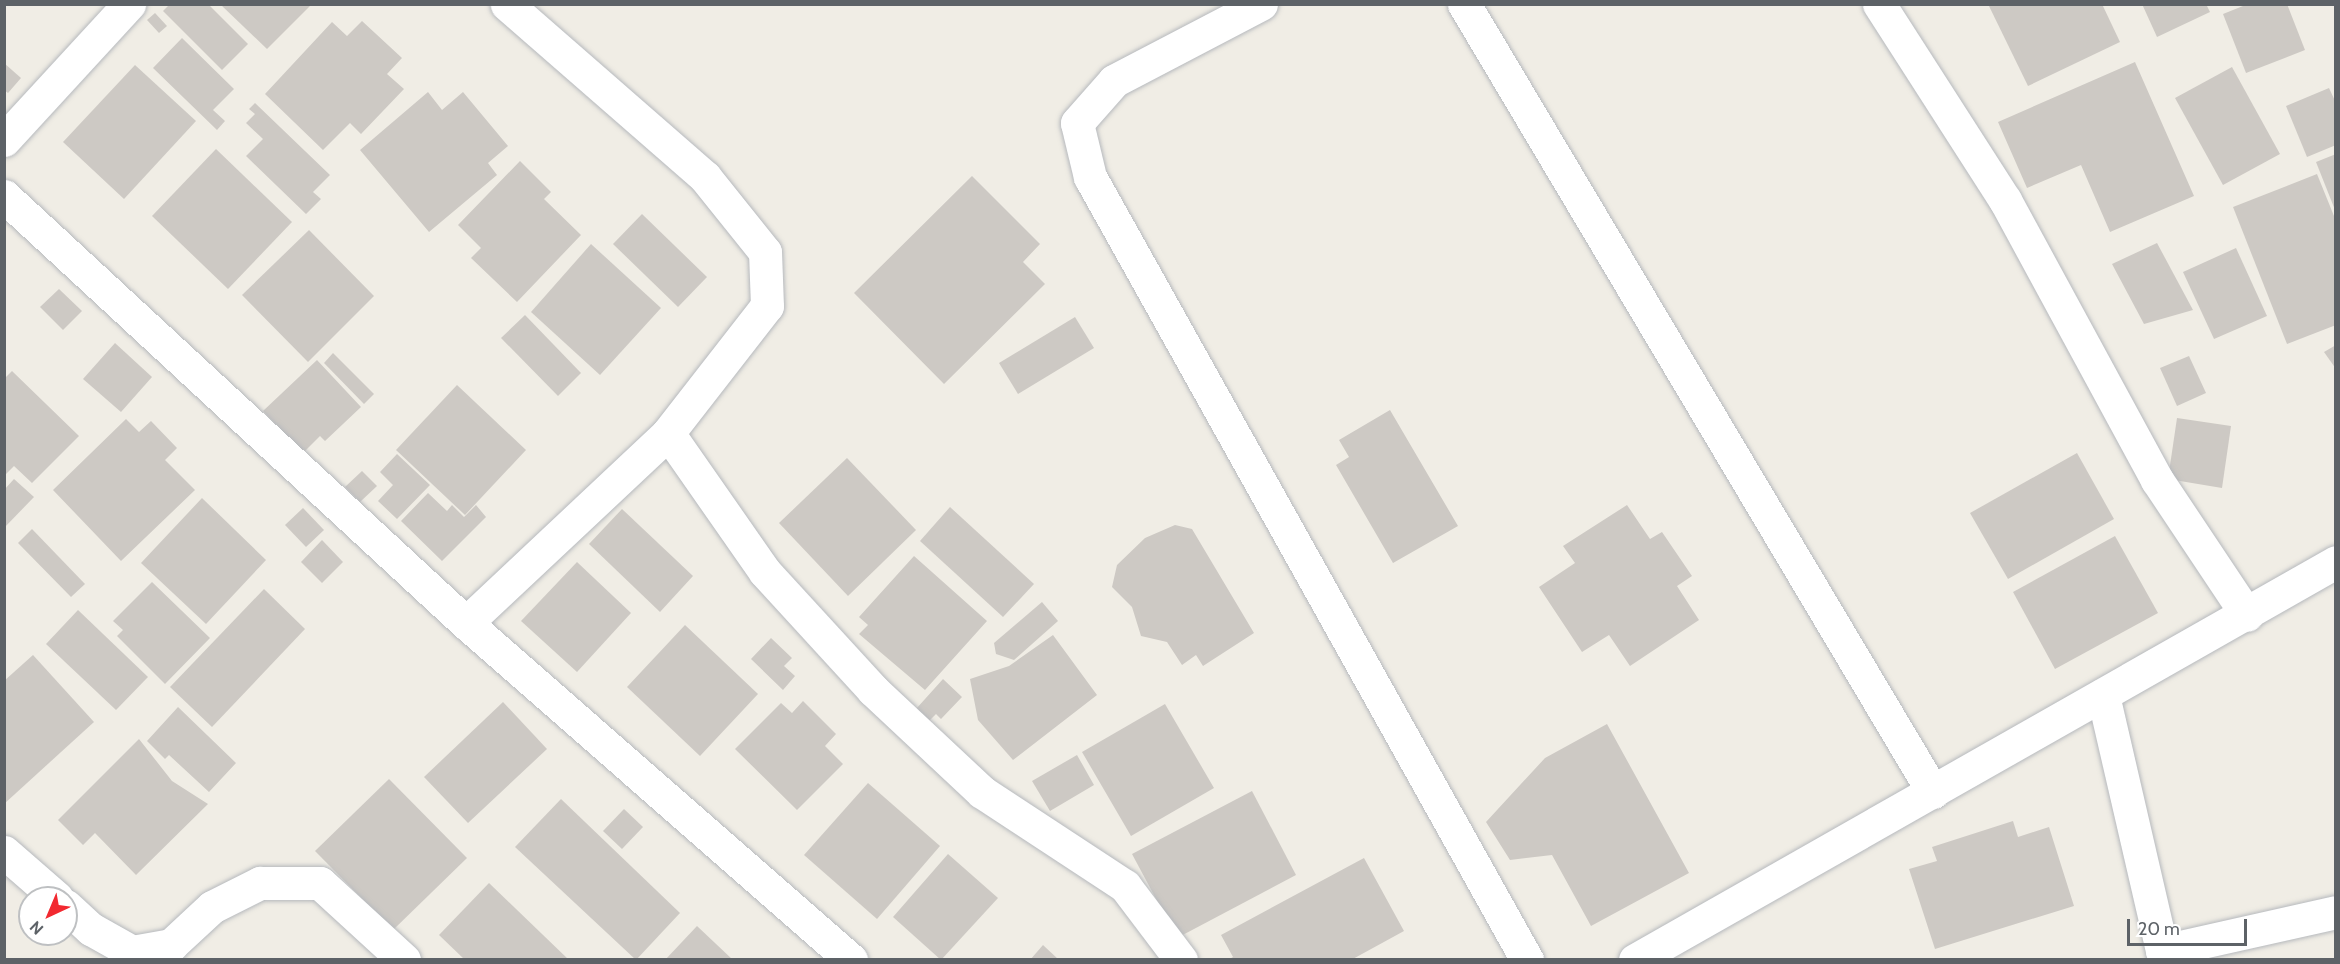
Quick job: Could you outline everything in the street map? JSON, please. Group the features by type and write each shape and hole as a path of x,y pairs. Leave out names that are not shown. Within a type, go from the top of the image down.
{"street":[{"path":"4,140 129,4"},
{"path":"466,623 668,433 768,306 765,252 705,177 507,4"},
{"path":"1261,4 1114,81 1077,123 1090,177 1527,960"},
{"path":"1464,4 1933,792"},
{"path":"1879,4 2005,200 2157,480 2247,615"},
{"path":"4,196 466,623 851,960"},
{"path":"668,433 765,572 873,690 982,792 1125,886 1181,960"},
{"path":"1635,960 2247,615 2336,562"},
{"path":"2103,695 2163,955 2336,912"},
{"path":"4,852 43,886"},
{"path":"78,917 92,929 132,952 171,945 212,907 260,883 320,883 404,960"}],"building":[{"path":"170,4 208,4 248,44 222,70 163,11"},
{"path":"1988,4 2102,4 2120,42 2028,86"},
{"path":"2142,4 2206,4 2210,12 2157,37"},
{"path":"2248,4 2287,4 2305,50 2246,73 2223,14"},
{"path":"221,5 311,5 267,49"},
{"path":"155,13 167,26 159,33 147,20"},
{"path":"362,21 402,58 387,74 404,89 361,134 350,123 323,150 265,94 332,22 347,36"},
{"path":"182,38 234,89 213,110 225,121 217,130 153,68"},
{"path":"2135,62 2194,196 2110,232 2081,165 2027,188 1998,122"},
{"path":"4,63 21,78 8,93 4,90"},
{"path":"135,65 196,121 124,199 63,142"},
{"path":"2232,67 2280,154 2223,185 2175,98"},
{"path":"2329,88 2336,103 2336,145 2307,157 2286,106"},
{"path":"428,92 442,110 463,92 508,146 488,163 497,175 429,232 360,150"},
{"path":"255,103 330,175 313,192 321,199 306,214 246,156 263,139 246,123 255,114 249,109"},
{"path":"216,149 292,222 228,289 152,216"},
{"path":"2336,154 2336,210 2335,210 2316,162"},
{"path":"520,161 551,192 544,199 581,235 517,302 471,258 481,248 458,225"},
{"path":"2317,174 2336,221 2336,325 2287,344 2233,207"},
{"path":"972,176 1040,244 1023,262 1045,284 944,384 854,293"},
{"path":"642,214 707,277 678,307 613,244"},
{"path":"309,230 374,296 308,362 242,295"},
{"path":"2157,243 2193,310 2144,324 2112,264"},
{"path":"591,244 661,308 600,375 531,312"},
{"path":"2236,248 2267,316 2214,339 2183,272"},
{"path":"59,289 82,311 63,330 40,307"},
{"path":"525,315 581,373 558,396 501,338"},
{"path":"1075,317 1094,348 1018,394 999,363"},
{"path":"115,343 152,377 121,412 83,379"},
{"path":"2336,345 2336,369 2324,352"},
{"path":"333,353 374,394 364,404 324,363"},
{"path":"2189,356 2206,393 2177,406 2160,368"},
{"path":"317,360 361,407 325,441 320,436 303,453 263,411"},
{"path":"12,371 79,436 32,483 14,466 4,476 4,379"},
{"path":"457,385 526,450 465,515 396,450"},
{"path":"1390,410 1458,526 1393,563 1336,465 1349,457 1339,440"},
{"path":"2177,418 2231,426 2222,488 2168,479"},
{"path":"126,419 139,432 151,421 177,448 165,460 195,490 121,561 53,490"},
{"path":"2077,453 2114,519 2008,579 1970,513"},
{"path":"397,454 430,485 397,519 378,501 393,485 380,472"},
{"path":"847,458 916,530 848,596 779,523"},
{"path":"362,471 377,486 360,502 345,487"},
{"path":"14,479 34,497 4,528 4,490"},
{"path":"428,493 447,511 452,505 464,517 476,505 486,517 442,561 401,521"},
{"path":"202,498 266,560 206,624 141,563"},
{"path":"1627,505 1650,539 1662,532 1692,576 1677,586 1699,620 1630,666 1609,635 1582,652 1539,587 1575,563 1563,546"},
{"path":"950,507 1034,584 1003,617 920,541"},
{"path":"303,508 324,530 306,547 285,525"},
{"path":"622,509 693,576 660,612 589,544"},
{"path":"1175,525 1192,529 1254,633 1203,666 1196,655 1182,665 1167,642 1141,636 1132,607 1112,587 1117,565 1145,538"},
{"path":"32,529 85,584 71,597 18,543"},
{"path":"2115,536 2158,613 2055,669 2013,592"},
{"path":"322,540 343,562 322,583 301,562"},
{"path":"914,556 987,621 925,690 859,634 868,625 859,617"},
{"path":"577,562 631,613 577,672 521,621"},
{"path":"152,582 210,638 165,684 117,636 123,630 113,621"},
{"path":"264,589 305,629 212,727 170,687"},
{"path":"1042,602 1058,621 1014,660 996,654 994,643"},
{"path":"78,610 148,677 116,710 46,644"},
{"path":"685,625 758,694 700,756 627,687"},
{"path":"1053,635 1097,695 1013,760 978,720 970,679 1009,666"},
{"path":"771,638 792,658 784,666 795,676 783,690 751,659"},
{"path":"33,655 94,722 4,804 4,681"},
{"path":"943,679 962,697 941,719 936,714 929,721 916,709"},
{"path":"803,701 836,734 825,746 843,764 797,810 735,749 781,703 792,713"},
{"path":"503,702 547,749 468,823 424,777"},
{"path":"1165,704 1214,788 1131,836 1082,752"},
{"path":"178,707 236,763 209,792 169,755 165,759 147,741"},
{"path":"1607,724 1689,873 1591,926 1552,855 1510,860 1486,822 1545,758"},
{"path":"139,739 172,781 208,804 136,875 95,833 83,845 58,820"},
{"path":"1077,755 1094,785 1050,811 1032,781"},
{"path":"389,779 467,858 393,930 315,851"},
{"path":"868,783 940,846 877,919 804,855"},
{"path":"1252,791 1296,875 1177,938 1132,854"},
{"path":"561,799 680,913 636,960 515,847"},
{"path":"624,809 643,827 622,849 603,831"},
{"path":"2013,821 2018,837 2049,827 2074,906 1935,949 1909,869 1937,861 1932,847"},
{"path":"948,854 998,898 941,960 893,917"},
{"path":"1364,858 1404,931 1351,960 1228,960 1233,957 1221,935"},
{"path":"489,883 569,960 465,960 439,935"},
{"path":"697,926 733,960 665,960"},
{"path":"1043,945 1059,960 1030,960"}]}
